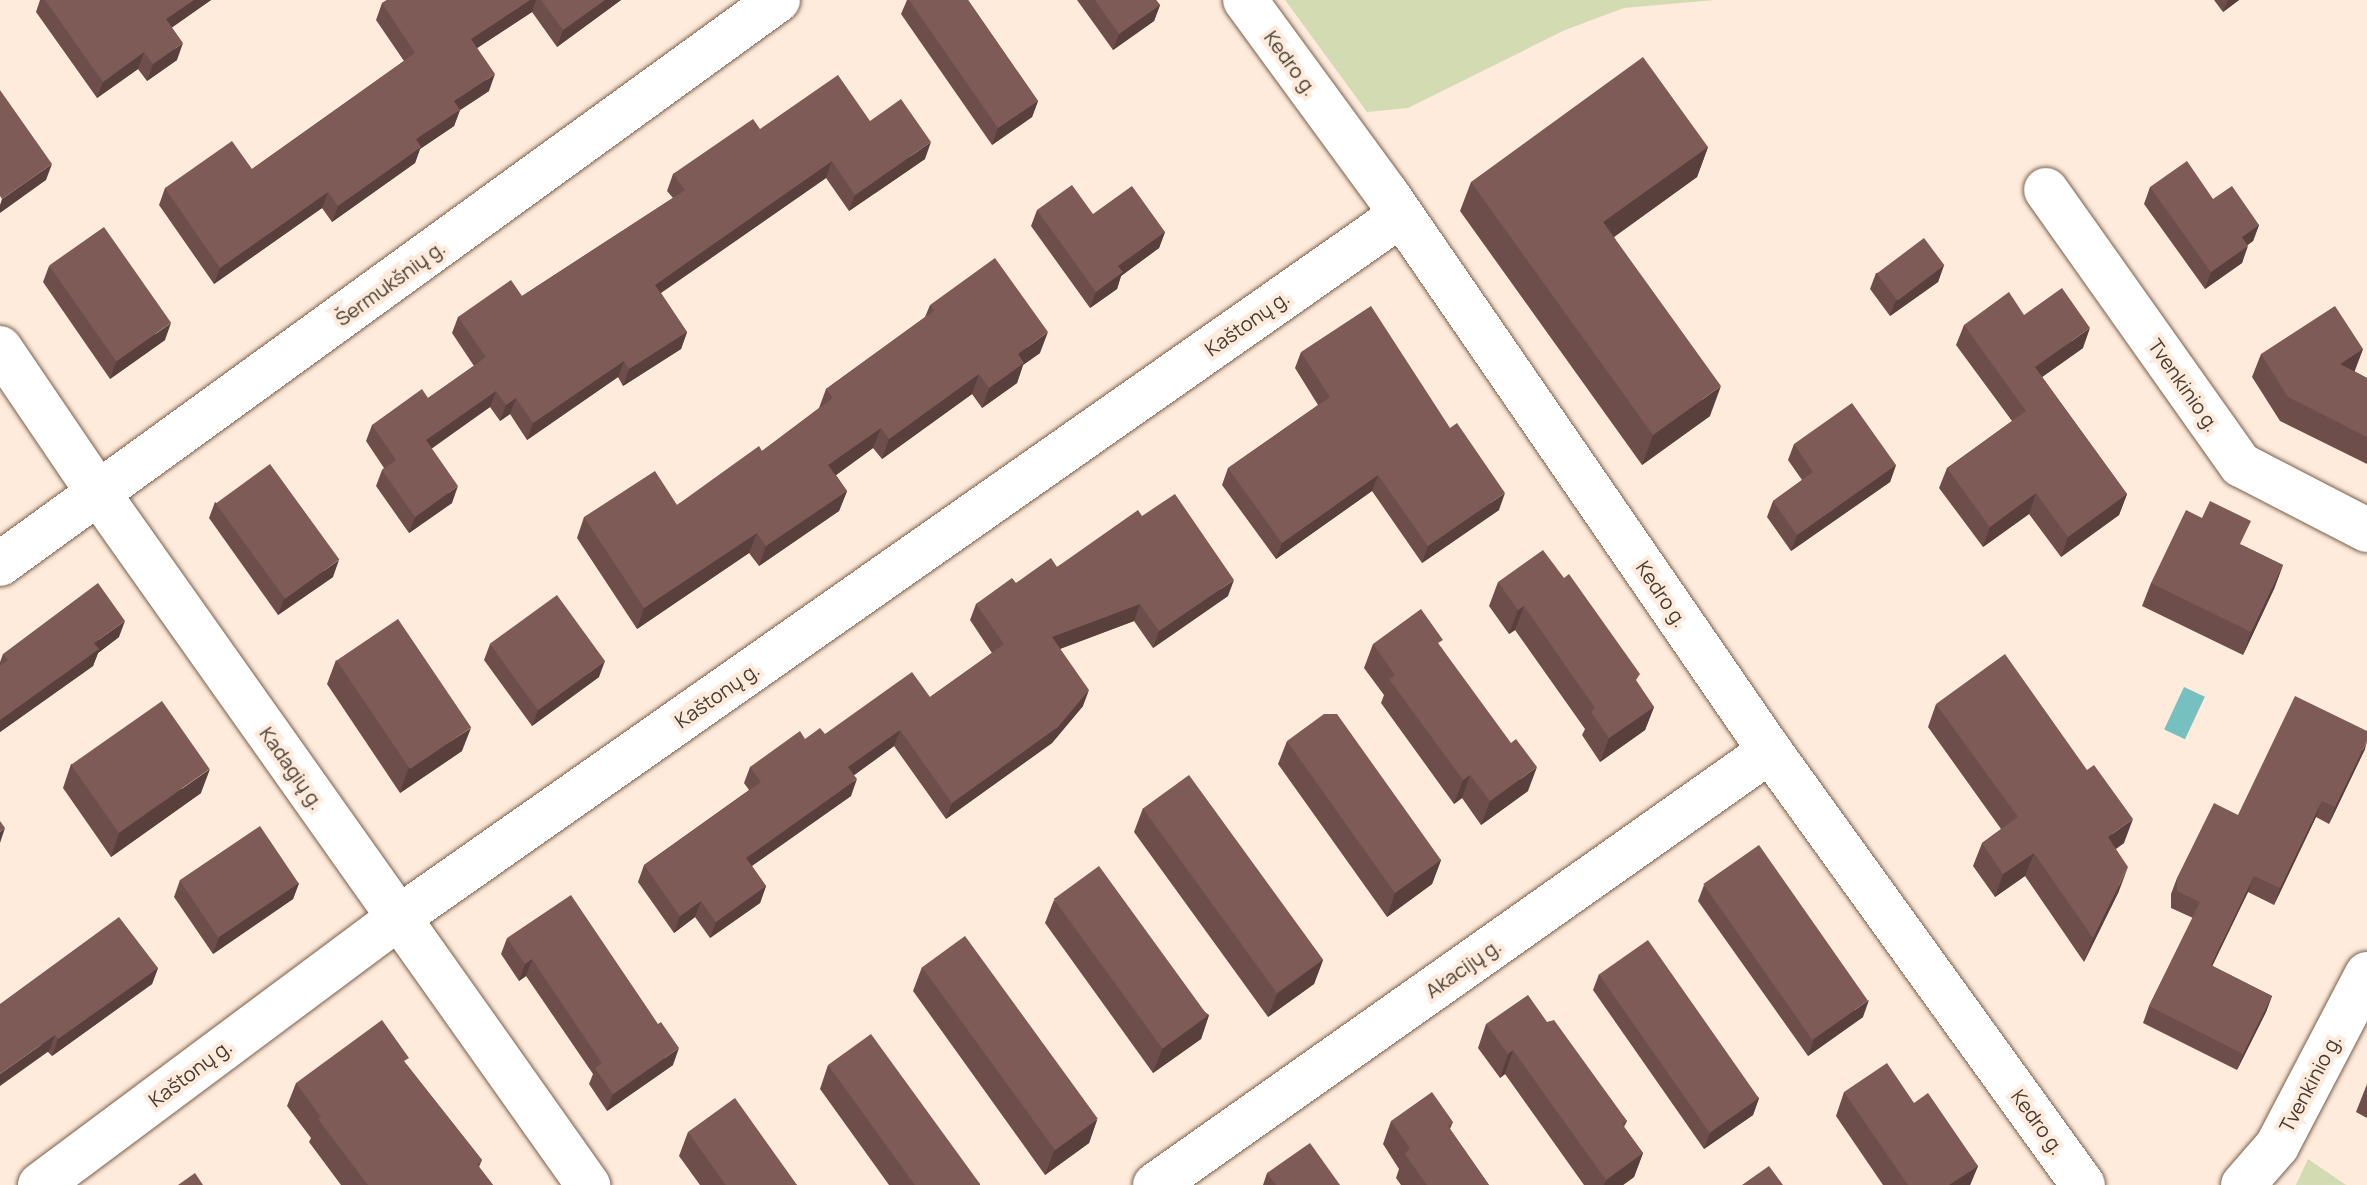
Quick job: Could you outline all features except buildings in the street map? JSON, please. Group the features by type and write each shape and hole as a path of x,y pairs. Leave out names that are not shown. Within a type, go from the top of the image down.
{"street":[{"name":"Šermukšnių g.","path":"0,564 778,0"},
{"name":"Kedro g.","path":"1245,0 1401,215 1770,751 2083,1185"},
{"name":"Tvenkinio g.","path":"2046,190 2241,465 2367,530"},
{"name":"Kaštonų g.","path":"40,1185 398,918 1401,215"},
{"name":"Kadagių g.","path":"0,348 99,494 588,1185"},
{"name":"Akacijų g.","path":"1155,1185 1770,751"},
{"name":"Tvenkinio g.","path":"2243,1185 2277,1146 2367,974"}],"green space":[{"path":"1285,0 1715,0 1624,8 1565,30 1408,108 1367,112"},
{"path":"2308,1159 2346,1185 2296,1185"}],"water":[{"path":"2184,687 2205,697 2185,739 2164,730"}]}
